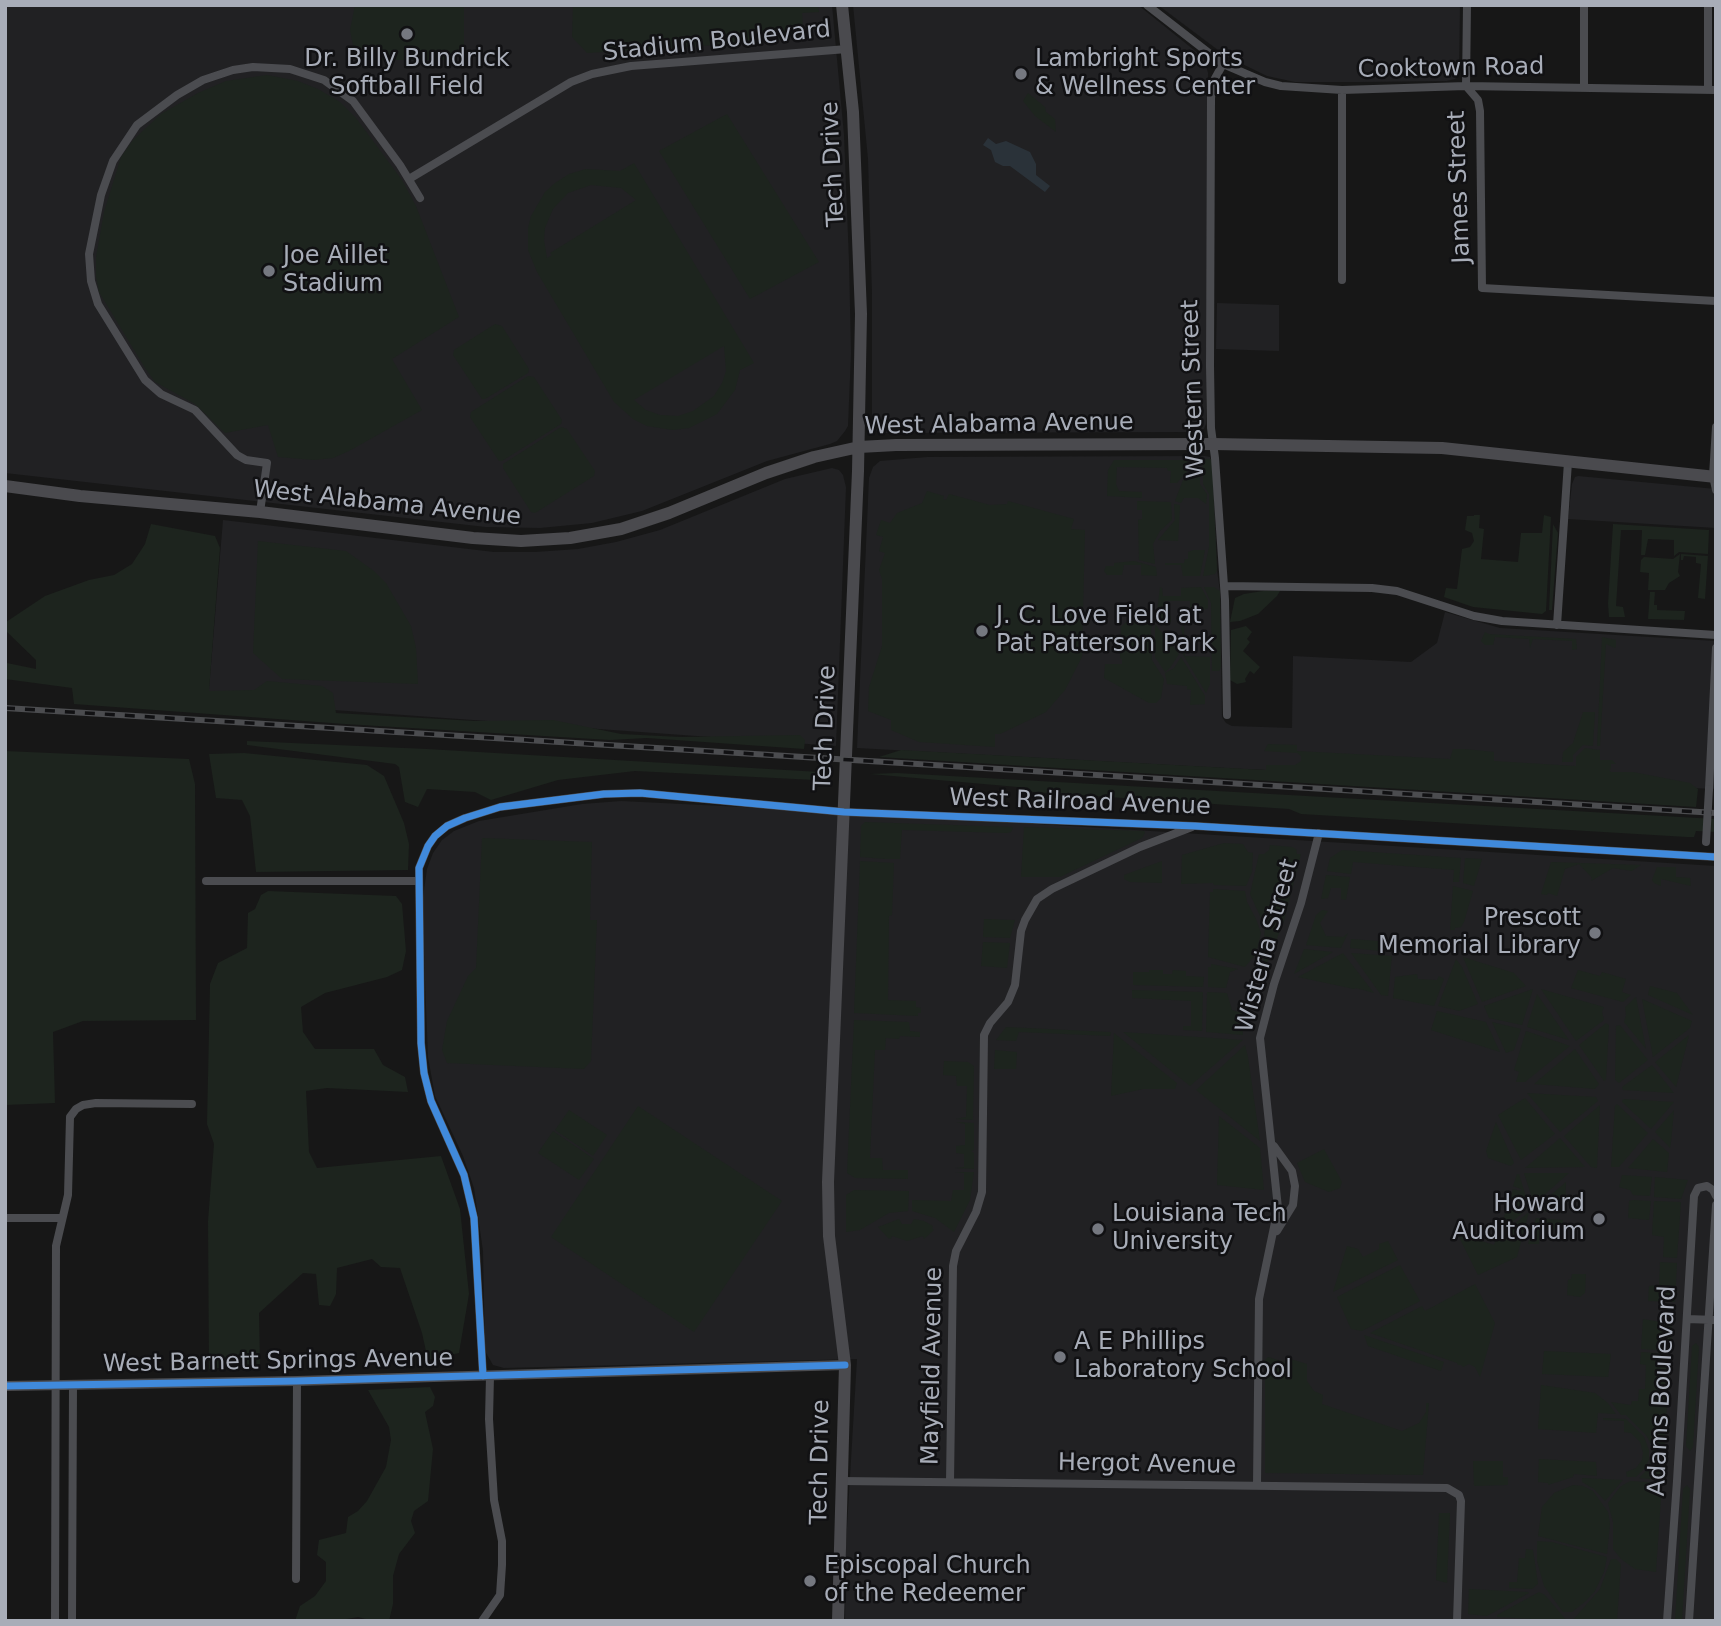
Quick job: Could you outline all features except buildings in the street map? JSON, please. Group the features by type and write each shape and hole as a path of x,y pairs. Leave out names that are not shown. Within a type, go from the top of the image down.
{"main road":[{"name":"Tech Drive","path":"838,1621 845,1365 828,1236 828,1182 859,447 862,314 860,234 842,5"},
{"name":"West Alabama Avenue","path":"5,486 521,541 596,535 647,521 814,457 859,447 928,443 1442,448 1715,481"}],"street":[{"name":"Cooktown Road","path":"1147,5 1223,64 1281,86 1342,90 1466,86 1712,89"},
{"name":"James Street","path":"1467,5 1466,86 1478,100 1480,111 1482,288 1716,301"},
{"path":"1584,5 1584,87"},
{"path":"1708,5 1712,89"},
{"name":"Stadium Boulevard","path":"408,179 571,82 592,74 631,66 847,49"},
{"name":"Western Street","path":"1223,64 1213,82 1211,98 1210,381 1224,586 1227,715"},
{"path":"260,512 267,463 246,460 237,455 195,410 161,394 145,380 98,304 91,281 89,254 101,195 113,161 137,125 177,96 217,74 271,67 308,74 340,90 366,116 420,198"},
{"path":"1342,90 1342,280"},
{"path":"1715,481 1716,427"},
{"path":"1557,625 1568,462"},
{"path":"1224,586 1397,590 1474,616 1557,625 1716,635"},
{"path":"1705,857 1716,648"},
{"name":"West Railroad Avenue","path":"417,881 428,846 447,826 479,812 500,807 622,793 844,811 1195,826 1716,857"},
{"name":"Mayfield Avenue","path":"950,1482 953,1266 956,1251 982,1192 985,1035 990,1023 1008,1002 1015,985 1021,931 1025,920 1037,899 1052,889 1140,847 1195,826"},
{"name":"Wisteria Street","path":"1257,1485 1259,1299 1274,1237 1278,1196 1260,1038 1274,984 1304,894 1319,834"},
{"path":"206,881 417,881 422,1060 431,1101 464,1175 476,1240 494,1500 502,1541 500,1595 482,1621"},
{"path":"55,1621 56,1246 68,1195 70,1117 83,1105 96,1103 191,1104"},
{"path":"1273,1144 1292,1171 1296,1193 1293,1205 1274,1237"},
{"name":"Adams Boulevard","path":"1667,1621 1694,1196 1698,1188 1707,1186 1716,1196"},
{"name":"Adams Boulevard","path":"1689,1621 1712,1320 1716,1205"},
{"path":"5,1218 62,1219"},
{"path":"1687,1319 1712,1320"},
{"name":"West Barnett Springs Avenue","path":"5,1386 297,1381 845,1365"},
{"path":"296,1579 297,1381"},
{"path":"72,1621 73,1386"},
{"name":"Hergot Avenue","path":"842,1481 1442,1487 1452,1490 1461,1501 1457,1621"}],"shaded area":[{"path":"5,5 832,5 844,135 849,261 851,353 848,426 837,441 830,444 767,461 642,511 592,523 540,528 486,527 5,473"},
{"name":"Dr. Billy Bundrick Softball Field","path":"355,5 464,5 464,49 453,60 356,60 350,30"},
{"path":"573,5 818,5 819,12 802,13 803,26 792,36 765,42 587,53 572,37"},
{"path":"853,5 1138,5 1204,58 1208,73 1204,429 1191,432 883,433 875,430 872,424 868,159"},
{"path":"1158,5 1460,5 1459,74 1455,79 1447,81 1360,82 1295,82 1267,76 1226,56"},
{"name":"Joe Aillet Stadium","path":"267,75 298,81 318,89 340,102 356,118 402,180 416,206 459,317 392,359 422,410 333,458 314,460 278,457 268,425 225,433 195,404 155,382 99,292 96,276 96,257 104,212 121,157 133,140 161,114 198,93 226,81"},
{"path":"1028,93 1055,119 1056,132 1035,116 1023,101"},
{"path":"727,114 819,262 750,299 659,151"},
{"path":"988,138 996,144 1006,141 1030,152 1036,164 1036,175 1050,186 1045,192 1010,166 995,162 991,150 983,145"},
{"path":"634,163 754,363 740,370 735,390 717,414 689,428 673,430 647,426 633,419 614,402 537,272 528,250 531,216 545,192 555,183 569,174 586,169 620,171","holes":["591,185 621,188 636,200 550,253 552,255 547,258 545,228 553,209 568,193","724,346 726,371 722,383 714,396 693,411 678,416 660,415 646,410 634,400"]},
{"path":"1217,303 1279,305 1279,351 1216,349"},
{"path":"495,324 502,326 529,369 528,373 482,399 453,355 454,350"},
{"path":"528,376 534,377 562,420 561,424 499,461 470,417 471,412"},
{"path":"561,427 567,429 595,471 594,476 535,513 531,512 503,464"},
{"path":"927,457 1210,457 1213,468 1220,591 1222,717 1226,723 1232,726 1292,728 1293,656 1411,662 1437,643 1445,612 1500,628 1716,641 1716,789 1243,769 857,748 869,478 873,467 880,461"},
{"path":"1203,459 1212,461 1217,570 1215,574 1205,576 1209,547 1209,494 1203,484"},
{"path":"1114,460 1193,460 1187,464 1190,468 1177,483 1170,483 1171,471 1167,468 1117,467 1116,484 1119,491 1142,492 1142,498 1107,496 1108,470"},
{"path":"832,468 843,475 846,487 836,746 208,701 223,520 494,552 578,549 660,530 785,479"},
{"path":"1200,468 1200,484 1207,494 1206,504 1198,498 1184,498 1181,503 1175,501 1183,480 1192,470 1194,473"},
{"path":"1578,476 1716,489 1716,528 1568,519 1572,484"},
{"name":"J. C. Love Field at Pat Patterson Park","path":"927,491 944,496 943,499 946,500 949,494 990,505 1007,504 1008,501 1074,519 1071,529 1085,530 1082,657 1065,690 1046,712 995,734 995,747 919,742 891,730 891,720 868,711 869,687 882,646 882,579 879,570 885,553 879,551 883,537 876,535 881,520 890,523 897,513 922,503"},
{"path":"1137,501 1171,502 1172,520 1160,531 1153,544 1155,564 1139,560 1138,520 1142,519 1142,510 1137,510"},
{"path":"1174,504 1180,505 1178,541 1158,540 1175,520"},
{"path":"1480,515 1479,528 1484,529 1481,559 1518,562 1521,533 1542,533 1544,515 1551,517 1546,611 1542,614 1473,607 1444,597 1446,588 1457,589 1462,549 1470,547 1474,541 1472,533 1465,530 1467,516"},
{"path":"151,524 215,536 220,548 209,691 254,690 267,681 322,686 333,693 336,713 475,721 553,720 621,734 681,737 800,735 805,740 804,749 647,738 610,740 345,724 74,704 72,688 5,679 7,663 36,669 36,660 7,632 6,622 45,596 89,580 114,575 132,564 145,544"},
{"path":"1553,524 1558,533 1552,610 1549,610"},
{"path":"1613,524 1709,530 1708,554 1679,552 1674,556 1674,540 1648,539 1645,555 1641,555 1642,530 1621,530 1616,606 1623,607 1625,617 1609,617"},
{"path":"258,541 346,551 374,571 386,583 411,626 416,648 418,684 282,679 253,653"},
{"path":"1205,550 1200,576 1183,576 1181,565 1165,565 1184,563 1185,559 1188,559 1188,552"},
{"path":"1680,554 1680,576 1669,583 1665,590 1648,590 1649,573 1640,572 1641,560 1644,557 1673,559"},
{"path":"1681,554 1708,556 1705,599 1698,598 1701,564 1696,563 1696,557 1684,556 1681,560"},
{"path":"1134,561 1156,567 1157,576 1141,575 1141,565 1124,565 1122,575 1107,575 1104,571 1106,566 1114,566 1114,563"},
{"path":"1160,587 1163,596 1181,596 1181,588 1201,587 1208,600 1208,608 1190,615 1190,601 1164,601 1161,611 1164,611 1164,616 1171,616 1171,622 1156,620"},
{"path":"1204,587 1214,587 1220,591 1219,671 1212,671 1211,603"},
{"path":"1263,591 1280,591 1258,614 1230,622 1235,598"},
{"path":"1650,592 1655,592 1654,605 1657,605 1657,610 1685,611 1684,620 1648,619"},
{"path":"1153,620 1152,660 1164,679 1161,698 1156,703 1149,703 1104,678 1105,664 1122,664 1121,627 1126,622"},
{"path":"1155,624 1179,654 1165,672 1155,657"},
{"path":"1184,625 1185,656 1210,657 1210,684 1206,693 1182,653 1181,628"},
{"path":"1246,626 1252,632 1247,639 1250,642 1243,651 1260,667 1254,674 1250,671 1246,682 1237,684 1230,680 1231,630"},
{"path":"1485,632 1576,639 1577,649 1572,650 1572,641 1533,639 1530,648 1529,639 1495,637 1493,645 1485,645 1481,641"},
{"path":"1602,637 1616,640 1616,647 1606,644 1600,746 1597,746"},
{"path":"1181,657 1205,696 1205,704 1190,705 1191,690 1187,689 1187,686 1167,684 1165,673 1174,668"},
{"path":"1583,712 1595,712 1593,746 1583,745 1573,755 1573,762 1562,762 1563,752 1573,743"},
{"path":"247,741 820,772 815,780 635,771 558,780 491,800 475,792 427,789 418,807 405,802 399,767 395,764 247,745"},
{"path":"1268,744 1297,745 1297,751 1450,759 1453,749 1465,749 1494,752 1494,761 1576,766 1576,757 1585,748 1600,750 1600,760 1612,760 1616,764 1611,764 1611,772 1633,772 1690,783 1698,789 1696,807 879,757 901,750 1266,770 1266,765 1295,765 1301,761 1301,756 1297,753 1264,751"},
{"path":"5,751 189,759 195,784 196,1020 83,1021 53,1032 55,1103 5,1105"},
{"path":"244,753 367,765 384,776 404,823 409,844 408,870 256,872 250,816 242,800 216,798 209,754"},
{"path":"897,773 1716,819 1716,832 1696,831 1694,837 1687,837 1301,814 1289,809 1018,791 1018,788 1029,788 870,774"},
{"name":"Louisiana Tech University","path":"621,801 844,812 1716,866 1716,1621 845,1621 846,1544 857,1359 504,1368 493,1365 485,1351 483,1251 474,1188 463,1156 435,1096 428,1057 422,904 427,869 442,840 454,831 479,821 582,804"},
{"path":"865,822 1013,828 1007,833 902,830 900,859 885,859 860,857 861,826"},
{"path":"1024,827 1145,833 1142,838 1060,877 1021,877"},
{"path":"482,838 592,842 590,920 597,920 591,1061 584,1069 447,1063 442,1050 447,1021 468,976 476,968"},
{"path":"1224,843 1243,844 1248,852 1253,853 1252,872 1246,886 1181,884 1182,855"},
{"path":"1270,845 1292,847 1297,854 1301,854 1284,921 1267,963 1263,960 1268,951 1263,948 1265,927 1250,894 1259,854 1269,850"},
{"path":"1342,850 1461,858 1459,882 1453,882 1454,870 1353,862 1351,874 1327,871 1330,858"},
{"path":"1465,858 1482,859 1474,886 1463,883"},
{"path":"860,861 894,863 892,915 889,916 888,1000 916,1001 916,1007 921,1008 918,1016 854,1013"},
{"path":"1162,861 1162,883 1130,882 1124,879 1124,875"},
{"path":"1551,862 1641,865 1632,871 1613,868 1591,881 1592,878 1579,864 1565,869 1557,896 1541,894"},
{"path":"1657,867 1676,867 1676,877 1690,878 1691,886 1661,879 1661,886 1654,883 1652,880"},
{"path":"1326,875 1350,877 1346,900 1341,899 1341,888 1331,888 1328,898 1321,899"},
{"path":"1453,886 1473,891 1464,922 1461,927 1450,930"},
{"path":"1213,889 1245,891 1261,933 1256,954 1245,967 1208,957 1210,892 1213,892"},
{"path":"268,891 396,896 402,904 406,951 402,970 387,977 325,993 301,1007 303,1032 315,1049 374,1049 383,1065 405,1077 408,1092 327,1088 306,1091 309,1152 317,1168 441,1156 460,1209 469,1294 459,1353 428,1360 422,1333 400,1268 381,1267 372,1259 337,1268 336,1294 330,1306 319,1305 316,1274 303,1273 259,1313 260,1364 209,1369 208,1221 214,1144 207,1124 210,984 218,963 247,948 248,913 255,909 261,895"},
{"path":"1322,910 1328,911 1320,923 1326,936 1343,937 1348,933 1341,948 1306,945 1316,915"},
{"path":"984,919 1015,920 1010,938 983,937"},
{"path":"1351,939 1392,942 1391,952 1350,948"},
{"path":"983,942 1010,943 1007,968 981,966"},
{"path":"1304,949 1333,952 1294,974"},
{"path":"1343,953 1374,993 1298,977"},
{"path":"1351,953 1392,956 1388,996 1381,995"},
{"path":"1463,957 1514,973 1526,986 1482,1002"},
{"path":"1456,959 1478,1004 1459,1011 1438,1006"},
{"path":"1211,964 1238,969 1230,972 1226,988 1208,987 1208,967 1211,967"},
{"path":"1163,970 1163,974 1172,974 1173,970 1186,971 1186,976 1204,977 1203,987 1133,985 1133,972"},
{"path":"1578,970 1600,976 1602,972 1626,979 1622,992 1631,995 1623,1002 1571,988"},
{"path":"1417,974 1418,979 1437,980 1439,976 1444,979 1434,1006 1393,998 1395,977"},
{"path":"1650,986 1677,993 1693,1015 1648,995"},
{"path":"1533,989 1522,1025 1489,1018 1484,1006"},
{"path":"1541,989 1604,1007 1604,1020 1576,1041"},
{"path":"1132,990 1203,992 1202,1031 1183,1030 1183,1026 1191,1026 1191,1001 1132,998"},
{"path":"1207,992 1227,993 1232,1010 1242,1013 1243,1035 1206,1032"},
{"path":"1537,994 1569,1040 1527,1027"},
{"path":"1636,997 1646,1049 1624,1022 1625,1007"},
{"path":"1642,999 1692,1021 1690,1028 1653,1057"},
{"path":"1437,1011 1486,1022 1500,1052 1431,1030"},
{"path":"854,1020 909,1022 910,1031 920,1032 920,1037 886,1038 885,1050 875,1050 870,1158 882,1158 883,1170 908,1170 908,1179 855,1178 847,1173"},
{"path":"1492,1022 1521,1029 1514,1050 1506,1053"},
{"path":"1606,1023 1609,1025 1604,1081 1579,1045"},
{"path":"1620,1025 1648,1060 1619,1083 1615,1080 1616,1026"},
{"path":"1006,1027 1111,1032 1110,1036 1019,1032 1016,1041 996,1040"},
{"path":"1526,1031 1570,1046 1525,1082 1516,1082 1519,1072 1514,1070"},
{"path":"1123,1032 1243,1040 1190,1086"},
{"path":"1114,1033 1177,1083 1175,1089 1143,1089 1111,1096"},
{"path":"1689,1035 1676,1087 1655,1062"},
{"path":"1245,1045 1248,1057 1260,1141 1196,1090"},
{"path":"1575,1049 1599,1084 1595,1089 1534,1084"},
{"path":"995,1050 1017,1052 1016,1069 994,1069"},
{"path":"944,1061 968,1062 974,1066 973,1120 956,1119 966,1117 967,1086 957,1086 956,1076 943,1075"},
{"path":"1652,1065 1674,1093 1623,1090 1622,1087"},
{"path":"1527,1093 1596,1097 1598,1101 1560,1132"},
{"path":"1525,1098 1555,1134 1521,1160 1498,1115"},
{"path":"1623,1099 1674,1102 1651,1129 1622,1102"},
{"path":"1617,1104 1648,1133 1619,1167 1611,1167 1615,1106"},
{"path":"1600,1105 1597,1168 1591,1167 1564,1136"},
{"path":"638,1106 782,1201 694,1332 551,1237"},
{"path":"569,1110 607,1135 593,1156 555,1130"},
{"path":"1674,1110 1671,1142 1670,1148 1655,1132"},
{"path":"1219,1116 1260,1148 1264,1190 1217,1185"},
{"path":"956,1122 974,1123 974,1150 971,1151 974,1153 974,1169 955,1168 964,1167 964,1154 956,1153 956,1146 965,1145 965,1124"},
{"path":"1496,1122 1514,1163 1511,1166 1488,1158 1486,1151"},
{"path":"553,1131 594,1159 579,1180 538,1153"},
{"path":"1560,1138 1585,1167 1525,1168"},
{"path":"1653,1139 1669,1153 1667,1172 1628,1168"},
{"path":"1324,1149 1342,1182 1340,1188 1329,1192 1305,1182 1297,1163"},
{"path":"955,1172 974,1172 970,1200 954,1232 935,1218 912,1211 912,1200 951,1201 953,1190 964,1190 964,1173"},
{"path":"1524,1173 1569,1173 1534,1204"},
{"path":"1517,1174 1529,1207 1498,1235 1513,1189 1521,1191 1513,1186"},
{"path":"1622,1175 1652,1177 1650,1196 1633,1195 1630,1190 1619,1187"},
{"path":"1655,1177 1688,1180 1681,1199 1654,1197"},
{"path":"1566,1182 1565,1213 1538,1211 1540,1204"},
{"path":"854,1190 909,1191 908,1211 889,1213 860,1230 846,1232 846,1195"},
{"path":"1629,1201 1651,1201 1649,1220 1628,1218"},
{"path":"1654,1201 1681,1202 1677,1258 1663,1257 1664,1237 1652,1235"},
{"path":"1529,1212 1517,1257 1478,1275 1457,1233 1494,1245 1496,1239"},
{"path":"1536,1218 1563,1220 1563,1230 1540,1229 1539,1244 1528,1244"},
{"path":"899,1219 902,1224 911,1224 914,1219 924,1221 933,1226 934,1230 924,1239 923,1236 907,1241 892,1236 891,1239 888,1238 878,1227"},
{"path":"1388,1241 1398,1260 1333,1292 1347,1246 1358,1249 1363,1257 1379,1249 1379,1244"},
{"path":"1660,1262 1677,1263 1675,1302 1648,1301 1649,1286 1659,1285"},
{"path":"1400,1265 1420,1301 1362,1331 1351,1329 1337,1297"},
{"path":"1572,1274 1586,1274 1585,1293 1580,1297 1567,1295 1568,1280"},
{"path":"1475,1284 1495,1323 1480,1377 1475,1367 1469,1364 1463,1367 1370,1333 1422,1306 1425,1311"},
{"path":"1643,1319 1672,1324 1671,1351 1641,1349"},
{"path":"1364,1335 1444,1362 1441,1371 1368,1346"},
{"path":"1696,1343 1699,1347 1693,1447 1690,1451 1686,1446 1692,1346"},
{"path":"1544,1351 1611,1354 1608,1377 1542,1374"},
{"path":"1641,1352 1670,1354 1664,1454 1653,1453 1646,1435 1626,1415 1621,1415 1611,1402 1631,1405 1632,1401 1638,1401 1639,1389 1645,1389 1646,1365 1640,1364"},
{"path":"1268,1357 1285,1362 1287,1358 1307,1364 1307,1381 1314,1391 1323,1395 1322,1404 1402,1431 1419,1423 1426,1412 1426,1403 1429,1403 1423,1475 1265,1473 1265,1360"},
{"path":"1541,1385 1595,1393 1608,1403 1616,1414 1598,1413 1596,1433 1538,1429"},
{"path":"430,1387 435,1397 433,1406 425,1412 433,1449 428,1501 414,1511 411,1521 415,1533 399,1554 393,1576 393,1604 389,1621 358,1617 335,1621 295,1621 300,1606 315,1596 326,1581 326,1562 317,1555 319,1540 346,1533 348,1517 367,1501 386,1467 391,1440 389,1427 368,1390"},
{"path":"1603,1418 1626,1419 1644,1437 1649,1459 1636,1477 1627,1477 1626,1472 1636,1468 1642,1460 1640,1442 1631,1433 1624,1432 1624,1421"},
{"path":"1652,1456 1664,1457 1662,1480 1639,1478 1647,1470"},
{"path":"1539,1459 1596,1462 1597,1476 1574,1474 1573,1477 1548,1485 1538,1482"},
{"path":"1473,1461 1503,1461 1503,1477 1508,1477 1508,1485 1474,1486"},
{"path":"1582,1478 1623,1480 1605,1501 1594,1489 1582,1482"},
{"path":"1630,1481 1662,1483 1656,1572 1635,1569 1613,1549 1613,1522 1608,1503 1620,1487"},
{"path":"1573,1485 1593,1491 1608,1512 1610,1524 1607,1554 1538,1536 1542,1507 1554,1493"},
{"path":"1687,1485 1690,1489 1682,1621 1675,1621 1683,1489"},
{"path":"1439,1513 1450,1513 1447,1583 1436,1580"},
{"path":"1537,1541 1552,1542 1607,1557 1604,1572 1595,1591 1572,1612 1563,1612 1544,1586 1537,1561"},
{"path":"1526,1549 1533,1550 1538,1584 1532,1589 1509,1588 1509,1582 1517,1582 1519,1558 1525,1558"},
{"path":"1611,1559 1616,1559 1621,1564 1617,1621 1572,1621 1600,1589"},
{"path":"1469,1589 1529,1593 1487,1616 1468,1614"},
{"path":"1539,1592 1545,1595 1567,1621 1497,1617 1497,1615"}],"railway":[{"path":"5,708 1716,813"}],"cycle path":[{"path":"483,1376 474,1218 464,1175 431,1101 424,1073 421,1043 419,868 435,836 447,826 465,818 500,807 604,794 640,793 844,812 1195,826 1716,857"},
{"path":"5,1386 297,1381 845,1365"}],"place":[{"name":"Dr. Billy Bundrick Softball Field","path":"407,34"},
{"name":"Lambright Sports & Wellness Center","path":"1021,74"},
{"name":"Joe Aillet Stadium","path":"269,271"},
{"name":"J. C. Love Field at Pat Patterson Park","path":"982,631"},
{"name":"Prescott Memorial Library","path":"1595,933"},
{"name":"Howard Auditorium","path":"1599,1219"},
{"name":"Louisiana Tech University","path":"1098,1229"},
{"name":"A E Phillips Laboratory School","path":"1060,1357"},
{"name":"Episcopal Church of the Redeemer","path":"810,1581"}]}
